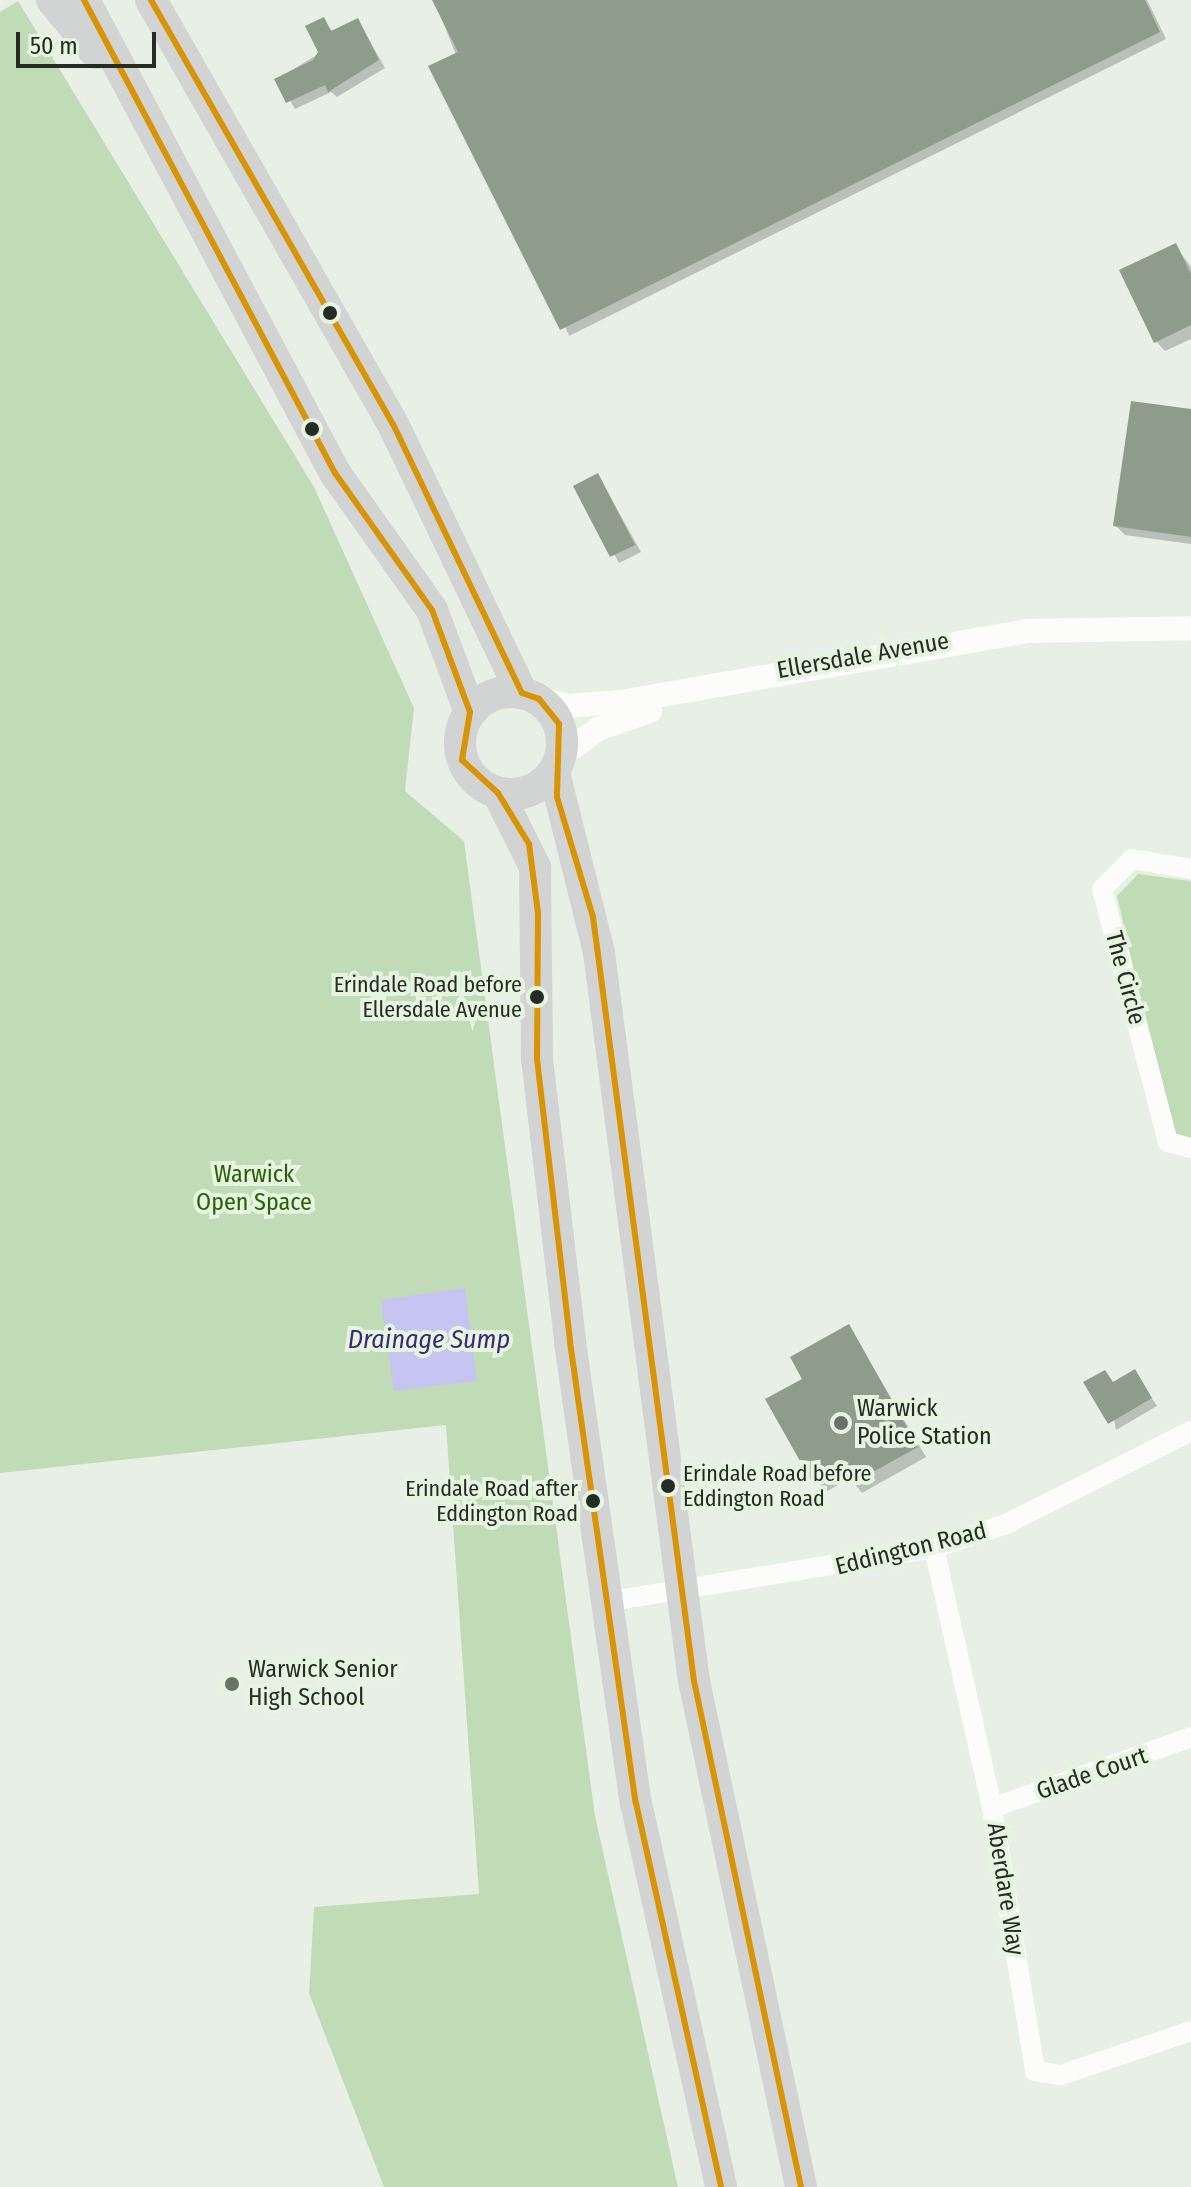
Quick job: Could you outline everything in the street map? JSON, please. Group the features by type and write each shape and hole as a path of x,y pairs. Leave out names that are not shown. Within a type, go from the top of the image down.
{"main road":[{"path":"52,0 93,48 144,147 180,186"},
{"path":"84,0 335,473 432,610 470,712 462,760 498,793 535,867 537,1059 570,1342 611,1601 636,1803 721,2187"},
{"path":"151,0 393,424 530,696 559,724 558,764 593,917 694,1681 801,2187"},
{"path":"470,712 485,699 530,696"},
{"path":"498,793 529,791 558,764"}],"street":[{"name":"Ellersdale Avenue","path":"530,696 568,706 621,702 1027,631 1191,628"},
{"name":"Ellersdale Avenue","path":"558,764 625,716 914,661 1028,646 1191,644"},
{"name":"The Circle","path":"1191,869 1132,859 1102,889 1168,1142 1191,1148"},
{"name":"Eddington Road","path":"611,1601 684,1593 934,1548 1006,1524 1191,1431"},
{"name":"Aberdare Way","path":"934,1548 992,1808 1035,2071 1061,2075 1191,2031"},
{"name":"Glade Court","path":"992,1808 1191,1737"}],"green space":[{"name":"Warwick Open Space","path":"18,1 314,487 414,708 405,791 464,841 595,1816 678,2187 384,2187 309,1993 314,1907 479,1894 446,1425 0,1473 0,12"},
{"path":"1138,874 1191,881 1191,1140 1171,1134 1117,896"}],"water":[{"name":"Drainage Sump","path":"465,1288 477,1381 394,1391 381,1300"}],"building":[{"path":"432,0 1145,0 1160,32 560,330 428,66 458,52"},
{"path":"324,17 331,31 358,18 379,60 328,92 325,85 286,103 274,79 313,60 318,52 305,26"},
{"path":"1176,243 1191,274 1191,325 1154,343 1119,270"},
{"path":"1131,401 1191,409 1191,537 1113,526"},
{"path":"598,473 635,545 610,557 573,486"},
{"name":"Warwick Police Station","path":"849,1324 918,1447 851,1484 842,1468 813,1484 765,1399 802,1379 790,1357"},
{"path":"1135,1369 1152,1398 1108,1424 1083,1382 1105,1370 1113,1382"}],"transit line":[{"path":"84,0 335,473 432,610 470,712 462,760 498,793 529,844 538,913 537,1059 570,1342 636,1803 721,2187"},
{"path":"151,0 393,424 522,693 539,699 559,724 557,797 593,917 694,1681 801,2187"}],"place":[{"name":"Erindale Road before Ellersdale Avenue","path":"537,997"},
{"name":"Warwick Police Station","path":"841,1423"},
{"name":"Erindale Road before Eddington Road","path":"668,1486"},
{"name":"Erindale Road after Eddington Road","path":"593,1501"},
{"name":"Warwick Senior High School","path":"232,1684"}]}
